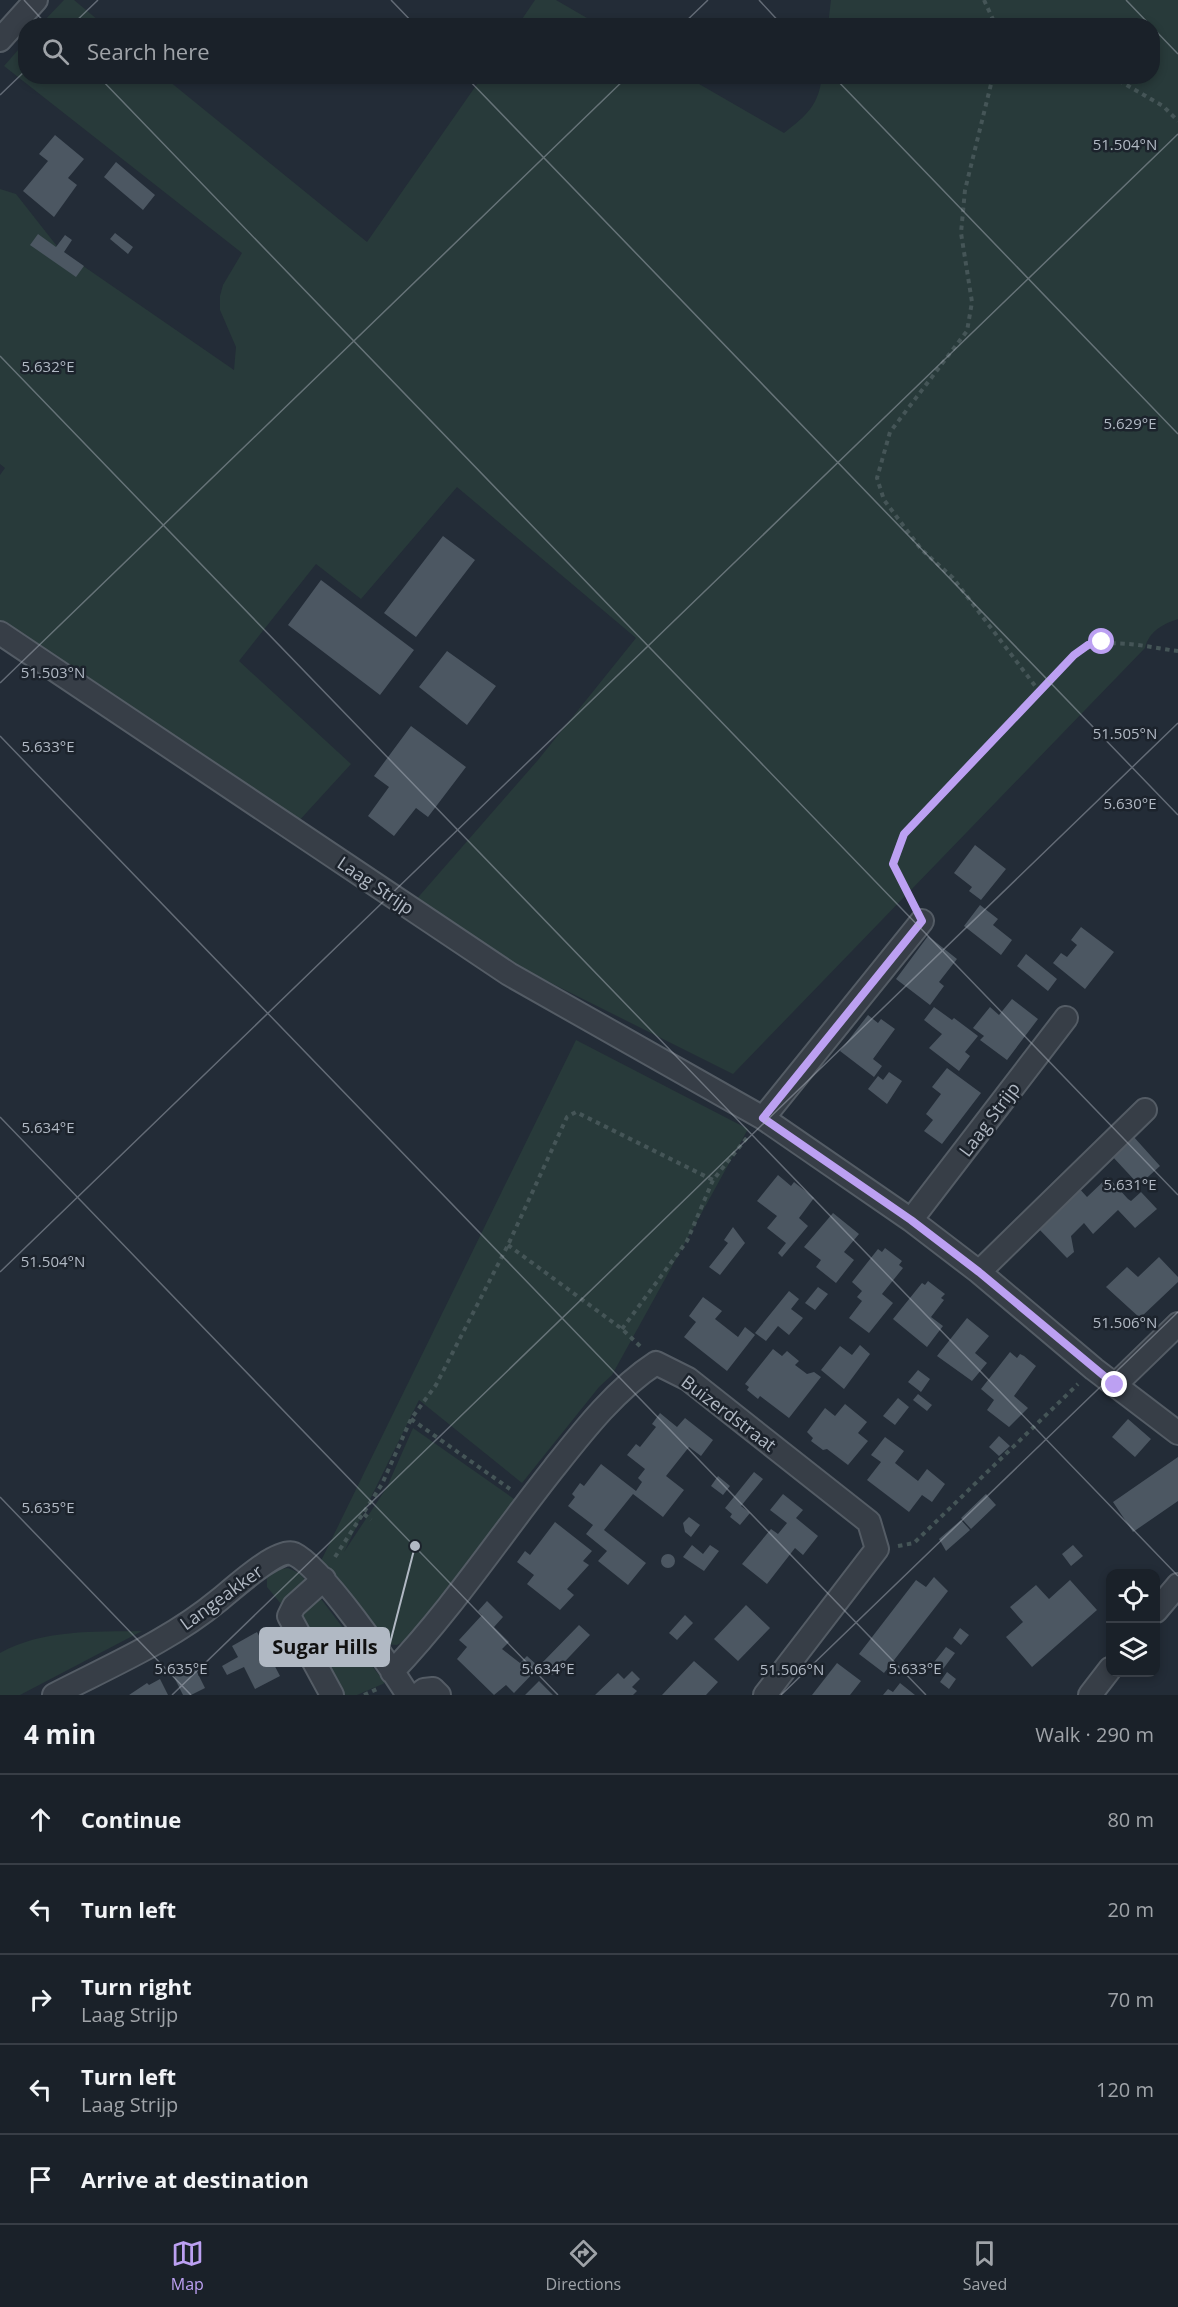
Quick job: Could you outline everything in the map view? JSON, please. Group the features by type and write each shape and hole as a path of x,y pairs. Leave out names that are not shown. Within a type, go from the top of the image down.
{"street":[{"path":"20,18 36,0"},
{"path":"0,40 18,20"},
{"name":"Laag Strijp","path":"0,633 509,975 763,1118 911,1220 979,1272 1094,1369 1178,1433"},
{"path":"763,1118 922,921"},
{"name":"Laag Strijp","path":"911,1220 1066,1018"},
{"path":"979,1272 1144,1110"},
{"path":"1115,1385 1178,1324"},
{"name":"Buizerdstraat","path":"392,1672 431,1631 576,1440 637,1375 656,1363 688,1379 869,1522 877,1550"},
{"path":"765,1695 877,1550"},
{"name":"Langeakker","path":"54,1695 198,1618 249,1576 282,1553 294,1554 322,1578 408,1695"},
{"path":"322,1578 294,1606 289,1616 332,1695"},
{"path":"1160,1606 1178,1586"},
{"path":"1090,1695 1106,1674"},
{"path":"418,1695 433,1689 439,1695"}],"path":[{"path":"984,0 992,18"},
{"path":"991,84 964,190 961,233 972,302 967,331 890,432 877,477 884,500 915,541 953,578 1039,691"},
{"path":"1125,84 1163,106 1178,121"},
{"path":"922,921 893,864 904,834 1039,691 1074,655 1088,645 1102,642 1178,651"},
{"path":"322,1578 382,1484 411,1419 436,1385 508,1245 567,1116 576,1112 713,1180"},
{"path":"508,1245 622,1329 687,1241 713,1180 763,1118"},
{"path":"877,1550 914,1543 1094,1369"},
{"path":"411,1419 528,1501"},
{"path":"364,1514 371,1520"}],"shaded area":[{"path":"64,0 74,0 96,18 47,18"},
{"path":"535,0 556,0 587,18 523,18"},
{"path":"831,0 1178,0 1178,619 1153,633 1145,648 733,1074 511,963 414,902 538,760 636,638 457,487 361,599 316,564 239,661 351,764 297,823 0,621 0,475 5,468 0,464 0,189 16,194 60,250 234,370 236,347 220,310 220,296 223,285 242,253 27,84 173,84 367,242 477,84 699,84 784,133 810,109 818,95 821,84 1160,84 1160,18 829,18"},
{"path":"18,50 18,77 4,66"},
{"path":"576,1040 748,1129 612,1375 599,1387 522,1483 419,1400 344,1552 387,1487 413,1428 517,1501 409,1638 397,1645 382,1644 319,1565"},
{"path":"288,1568 299,1573 307,1582 281,1604 267,1587 267,1578 280,1569"},
{"path":"318,1595 385,1683 357,1695 343,1695 322,1652 301,1617 304,1606"},
{"path":"142,1631 20,1695 0,1695 0,1653 16,1645 69,1633"}],"building":[{"path":"55,135 84,159 68,178 77,185 54,217 23,191 48,161 39,154"},
{"path":"116,162 155,195 143,210 104,177"},
{"path":"115,233 133,247 128,254 110,239"},
{"path":"38,234 56,247 65,235 72,240 64,252 84,266 76,277 30,245"},
{"path":"443,536 475,560 416,637 384,613"},
{"path":"321,580 414,650 380,695 288,625"},
{"path":"447,651 496,686 467,725 419,687"},
{"path":"411,726 466,767 428,817 416,808 394,836 368,816 389,787 374,776"},
{"path":"975,845 1006,869 981,900 969,891 972,887 954,873"},
{"path":"980,905 998,919 993,925 1012,940 1001,955 964,926"},
{"path":"1081,927 1114,952 1085,989 1053,963 1061,953 1067,957 1077,945 1071,940"},
{"path":"928,936 957,959 939,982 944,986 930,1005 896,979"},
{"path":"1026,954 1057,979 1048,991 1017,966"},
{"path":"1012,999 1038,1019 1007,1060 980,1040 984,1036 973,1028 990,1007 999,1015"},
{"path":"934,1007 952,1020 954,1018 978,1036 965,1052 970,1056 959,1071 929,1048 942,1034 924,1020"},
{"path":"868,1015 878,1023 881,1019 895,1029 873,1059 882,1066 874,1077 840,1051"},
{"path":"947,1068 981,1093 942,1144 924,1131 933,1120 926,1114 941,1094 932,1087"},
{"path":"889,1072 902,1081 887,1104 868,1089 878,1076 883,1080"},
{"path":"1133,1136 1160,1166 1139,1185 1112,1156"},
{"path":"778,1175 791,1186 794,1182 814,1198 799,1218 808,1226 782,1257 778,1253 786,1243 767,1228 777,1216 757,1201"},
{"path":"1108,1177 1131,1201 1141,1192 1157,1209 1135,1228 1118,1210 1093,1234 1084,1223 1071,1236 1074,1252 1067,1258 1036,1226 1078,1187 1087,1197"},
{"path":"833,1213 859,1234 844,1252 854,1260 836,1283 816,1267 821,1260 804,1247"},
{"path":"733,1227 745,1243 720,1275 709,1267 728,1243 724,1240"},
{"path":"885,1248 902,1261 899,1265 903,1268 882,1294 893,1303 869,1333 849,1318 862,1301 857,1297 862,1291 852,1282 878,1249 882,1252"},
{"path":"1159,1257 1178,1277 1178,1282 1140,1318 1106,1287 1127,1267 1138,1277"},
{"path":"928,1281 945,1294 941,1298 944,1300 931,1317 943,1326 927,1347 893,1319 922,1283 925,1285"},
{"path":"818,1287 828,1294 815,1310 805,1303"},
{"path":"789,1291 799,1299 791,1309 803,1318 789,1335 778,1326 766,1341 755,1333"},
{"path":"703,1297 722,1311 715,1319 738,1337 745,1327 755,1335 727,1371 684,1337 696,1322 689,1316"},
{"path":"967,1318 989,1336 975,1353 987,1363 972,1381 937,1356"},
{"path":"860,1345 870,1354 844,1389 821,1370 840,1346 852,1355"},
{"path":"773,1349 782,1356 787,1351 799,1361 795,1365 807,1374 814,1372 821,1377 789,1418 760,1396 758,1399 747,1390 749,1387 745,1384"},
{"path":"1010,1352 1017,1358 1020,1354 1024,1356 1036,1366 1014,1396 1028,1408 1009,1427 987,1410 994,1400 981,1389"},
{"path":"918,1370 930,1379 921,1392 908,1382"},
{"path":"918,1394 932,1405 927,1411 913,1400"},
{"path":"898,1398 909,1407 895,1425 883,1416"},
{"path":"845,1404 867,1422 858,1433 868,1441 848,1465 827,1449 823,1450 811,1441 813,1438 807,1432 825,1408 835,1416"},
{"path":"660,1413 677,1427 685,1418 713,1440 701,1456 689,1447 666,1476 684,1490 663,1517 633,1494 604,1530 646,1563 628,1585 598,1561 607,1551 586,1534 593,1525 568,1506 575,1497 572,1494 580,1483 584,1486 601,1464 636,1491 642,1482 638,1478 645,1469 627,1455 636,1444 640,1447 656,1427 652,1424"},
{"path":"1128,1419 1151,1439 1135,1457 1112,1437"},
{"path":"999,1436 1010,1446 999,1456 989,1447"},
{"path":"885,1437 904,1451 895,1463 918,1481 927,1469 945,1484 932,1502 922,1495 909,1512 867,1480 881,1462 871,1455"},
{"path":"1178,1457 1178,1501 1133,1532 1113,1502"},
{"path":"754,1472 763,1479 741,1506 750,1513 740,1525 730,1517 732,1514 725,1508"},
{"path":"718,1476 730,1486 723,1495 711,1486"},
{"path":"783,1494 803,1510 796,1518 818,1536 803,1555 795,1548 767,1584 742,1564 771,1529 778,1534 787,1523 770,1510"},
{"path":"986,1494 996,1505 971,1529 961,1518"},
{"path":"689,1517 700,1525 691,1537 685,1532 683,1523"},
{"path":"961,1520 970,1530 946,1551 939,1539"},
{"path":"555,1522 592,1551 583,1561 589,1565 567,1589 574,1595 560,1610 527,1584 534,1575 517,1562 525,1551 530,1555"},
{"path":"692,1545 703,1554 710,1545 719,1551 704,1571 683,1557"},
{"path":"1073,1545 1083,1556 1071,1566 1062,1554"},
{"path":"668,1554 673,1556 675,1561 673,1566 668,1568 663,1566 661,1561 663,1556"},
{"path":"934,1577 948,1591 884,1673 859,1654 916,1580 926,1587"},
{"path":"1070,1580 1097,1610 1032,1667 1006,1637 1023,1622 1010,1607 1036,1585 1049,1599"},
{"path":"487,1601 503,1617 494,1627 509,1642 502,1649 520,1663 527,1656 539,1667 514,1693 506,1685 494,1695 457,1659 467,1647 459,1640 482,1615 478,1611"},
{"path":"746,1605 770,1628 738,1661 714,1639"},
{"path":"685,1615 693,1623 677,1640 669,1633"},
{"path":"579,1625 590,1635 552,1675 540,1665"},
{"path":"960,1628 969,1635 961,1645 953,1638"},
{"path":"257,1632 280,1676 255,1689 244,1667 227,1675 222,1666 238,1657 232,1646"},
{"path":"946,1647 955,1653 940,1673 931,1666"},
{"path":"694,1661 718,1682 706,1695 662,1695"},
{"path":"837,1663 861,1681 850,1695 812,1695"},
{"path":"194,1666 205,1688 191,1695 183,1695 174,1677"},
{"path":"632,1671 640,1679 632,1687 637,1691 633,1695 595,1695 618,1673 624,1679"},
{"path":"947,1672 956,1679 949,1689 940,1682"},
{"path":"160,1679 168,1695 129,1695 147,1683 149,1685"},
{"path":"539,1681 553,1695 525,1695"},
{"path":"900,1683 915,1695 883,1695 888,1689 893,1692"}],"place":[{"name":"Sugar Hills","path":"415,1546"}],"route":[{"path":"1102,642 1088,645 1074,655 904,834 893,864 922,921 763,1118 911,1220 979,1272 1115,1385"}]}
